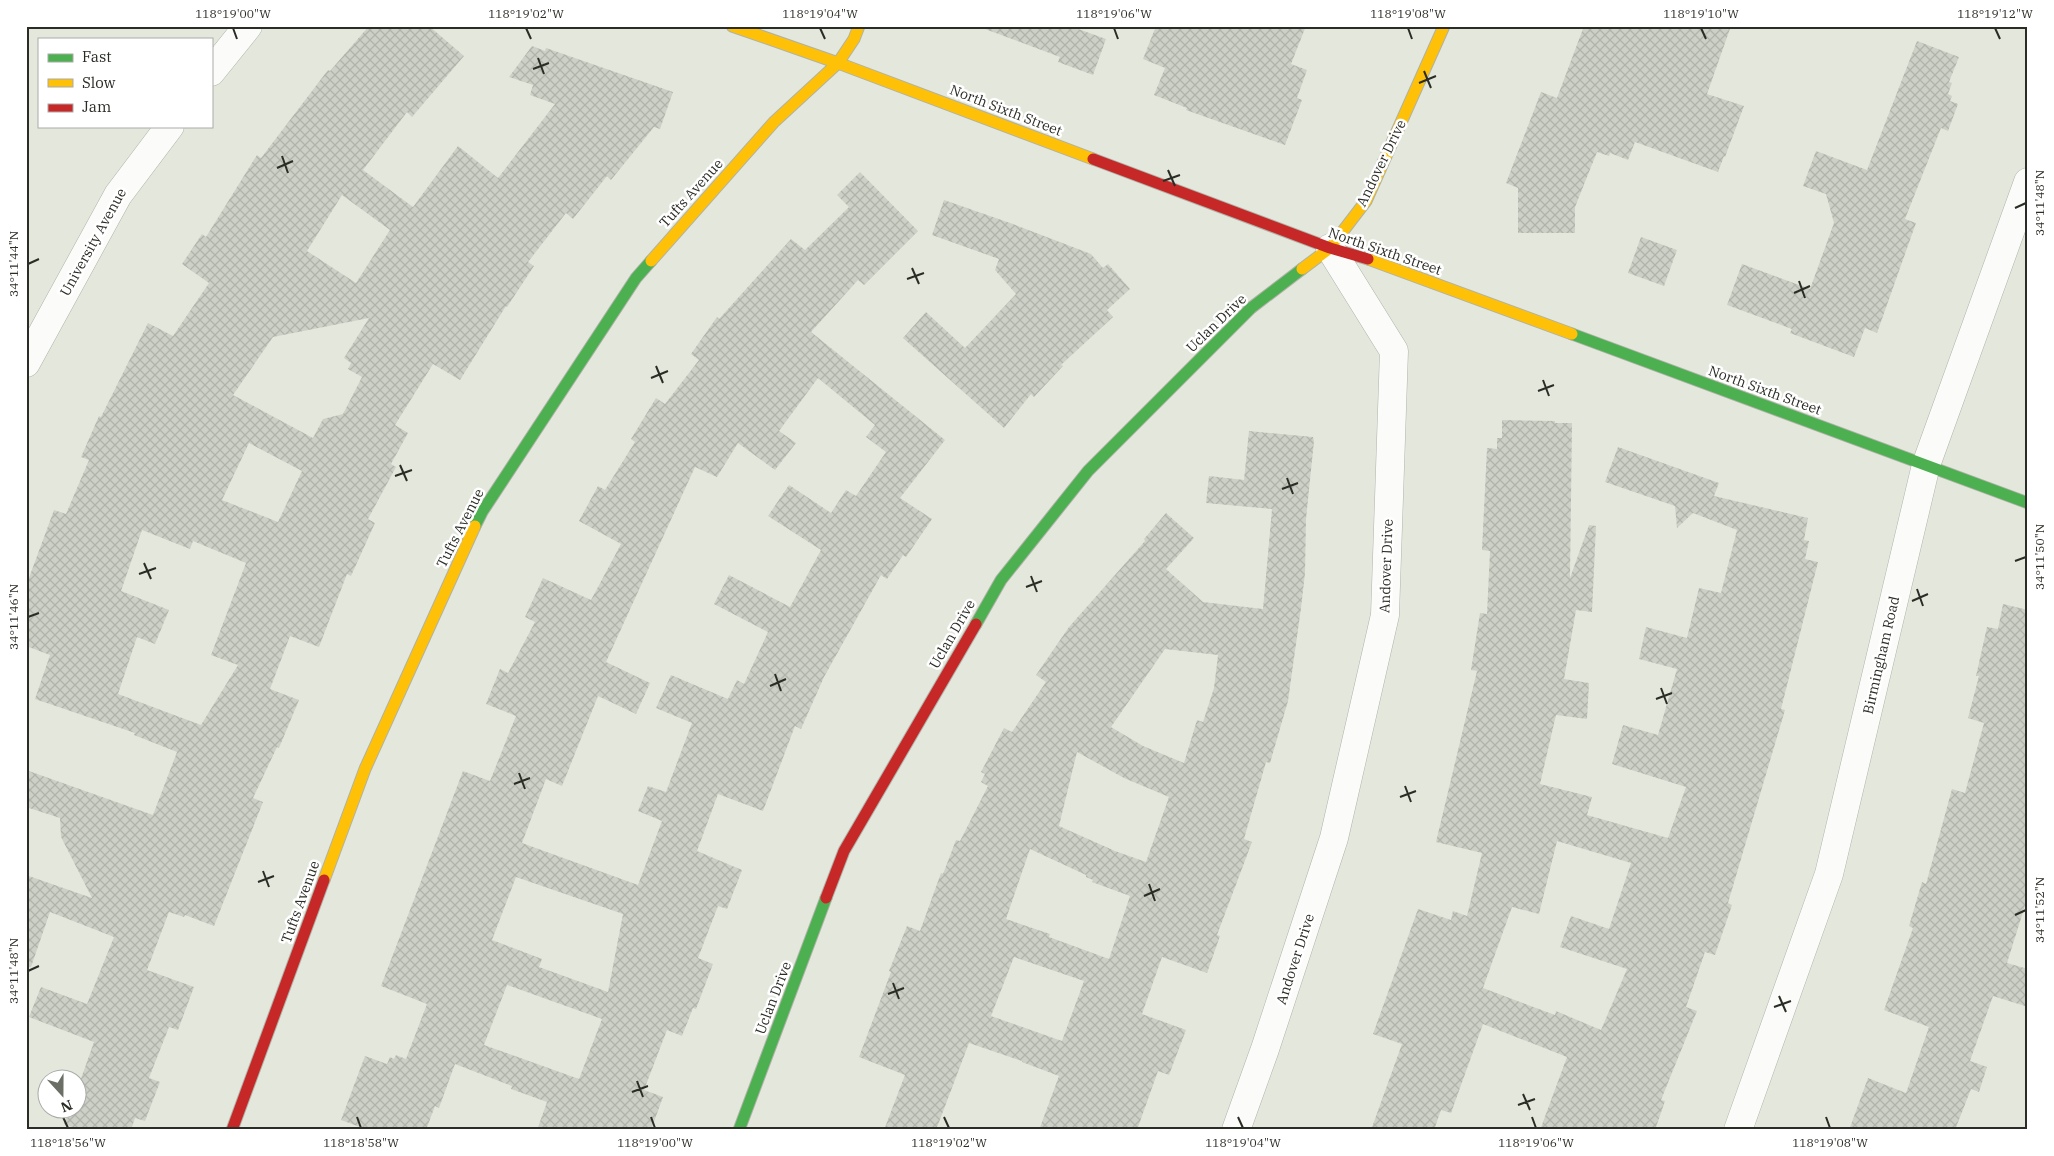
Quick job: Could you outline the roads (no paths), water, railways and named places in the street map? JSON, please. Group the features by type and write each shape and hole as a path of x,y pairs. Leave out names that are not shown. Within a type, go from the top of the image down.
{"street":[{"path":"212,71 248,26"},
{"name":"North Sixth Street","path":"732,26 838,63 1330,248 1391,268 2028,503"},
{"name":"Tufts Avenue","path":"232,1130 365,769 482,512 636,278 774,122 838,63 860,26"},
{"name":"Andover Drive","path":"1236,1130 1265,1049 1334,838 1385,615 1394,351 1330,248 1366,201 1444,26"},
{"name":"University Avenue","path":"26,363 118,195 168,128"},
{"name":"Birmingham Road","path":"1738,1130 1829,874 1926,466 2028,182"},
{"name":"Uclan Drive","path":"739,1130 844,851 1001,580 1088,471 1251,308 1330,248"}]}
